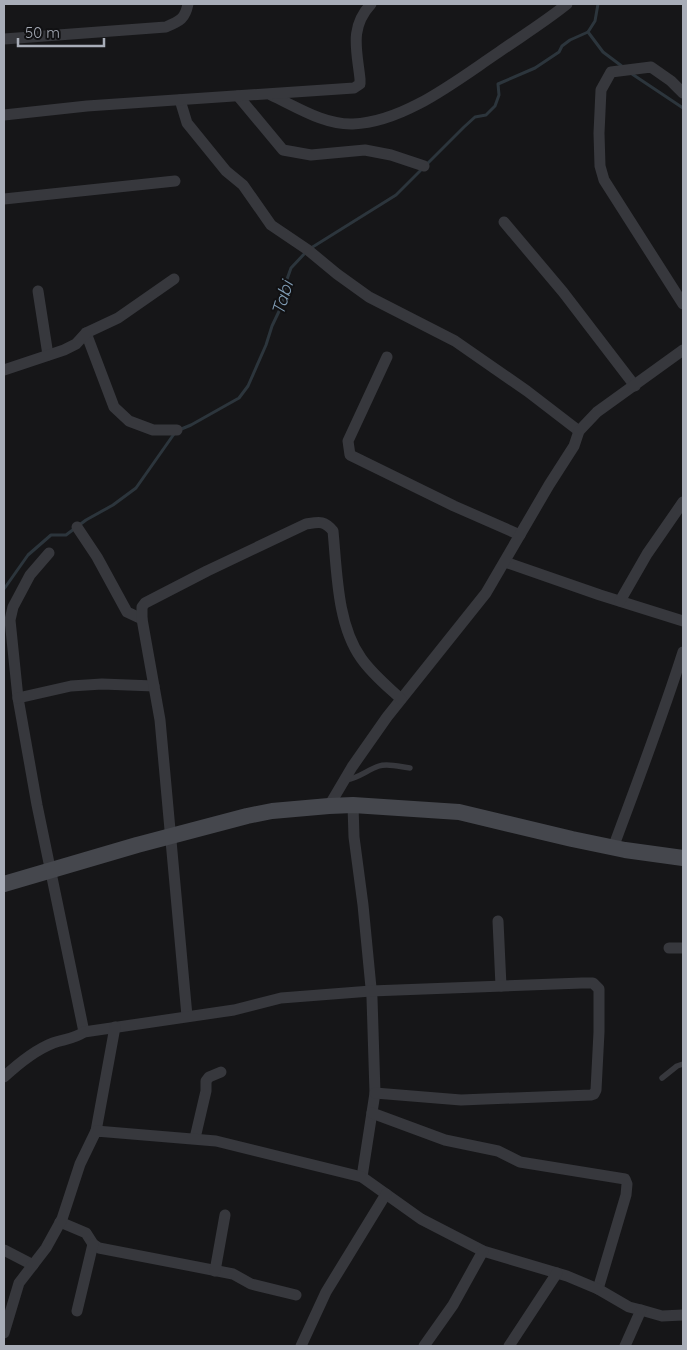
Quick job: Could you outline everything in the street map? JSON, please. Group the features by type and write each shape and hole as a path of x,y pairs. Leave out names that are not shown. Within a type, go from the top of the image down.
{"street":[{"path":"4,39 166,26 178,22 186,15 188,4"},
{"path":"4,115 87,106 354,88 358,86 360,79 355,40 357,26 365,10 371,4"},
{"path":"270,94 326,121 353,124 383,119 413,106 440,91 567,4"},
{"path":"683,93 672,81 651,67 610,72 600,90 599,133 600,166 604,180 683,304"},
{"path":"238,96 283,150 311,155 365,150 391,155 424,166"},
{"path":"180,100 187,123 226,171 243,185 271,225 308,250 369,297 455,341 527,391 579,431"},
{"path":"4,199 175,181"},
{"path":"504,222 563,292 635,386"},
{"path":"4,370 76,344 86,333 118,318 174,279"},
{"path":"38,291 48,355"},
{"path":"86,333 114,407 129,421 153,430 177,430"},
{"path":"329,806 370,740 486,593 574,446 579,431 597,412 683,350"},
{"path":"387,357 348,441 350,455 454,506 520,535"},
{"path":"620,602 647,554 683,502"},
{"path":"187,1016 160,720 142,619 142,607 145,603 207,571 306,524 320,522 328,524 334,531 341,607 347,629 359,656 372,673 401,699"},
{"path":"77,527 97,557 127,612 142,619"},
{"path":"49,553 30,575 13,607 10,620 18,698 37,805 84,1032"},
{"path":"506,562 620,602 683,621"},
{"path":"614,848 666,706 683,652"},
{"path":"18,698 71,686 102,684 154,686"},
{"path":"353,805 354,837 363,905 371,992 375,1093 362,1177"},
{"path":"4,884 51,869 247,816 272,811 353,805 459,812 614,848 683,858"},
{"path":"498,921 501,986"},
{"path":"669,948 683,948"},
{"path":"4,1077 35,1052 53,1043 78,1036 84,1032 234,1010 281,998 371,992 582,983 596,985 599,989 596,1090 591,1096 461,1100 375,1093"},
{"path":"4,1333 19,1284 46,1248 60,1222 80,1164 96,1131 115,1027"},
{"path":"195,1138 206,1091 206,1082 209,1077 222,1072"},
{"path":"372,1113 446,1140 498,1151 520,1162 625,1179 627,1184 626,1195 598,1289"},
{"path":"96,1131 216,1141 362,1177 421,1219 483,1251 556,1273 598,1289 629,1306 641,1310 662,1316 683,1315"},
{"path":"301,1346 326,1292 386,1194"},
{"path":"215,1271 225,1215"},
{"path":"60,1222 86,1233 93,1244 99,1248 237,1275 252,1284 296,1295"},
{"path":"77,1311 93,1244"},
{"path":"4,1250 34,1264"},
{"path":"424,1346 453,1306 483,1251"},
{"path":"509,1346 556,1273"},
{"path":"625,1346 641,1310"}],"lane":[{"path":"344,780 356,778 379,766 387,765 410,768"},
{"path":"662,1078 677,1066 683,1064"}],"waterway":[{"name":"Tabi","path":"311,248 396,195 475,117 486,115 495,106 499,95 498,84 535,68 559,52 562,46 570,40 588,32 595,21 598,4"},
{"path":"588,32 603,52 623,67"},
{"path":"632,74 683,108"},
{"name":"Tabi","path":"179,430 239,398 248,386 282,305 286,282 291,268 306,252"},
{"name":"Tabi","path":"4,589 28,555 51,535 66,535 136,488 174,434"}]}
